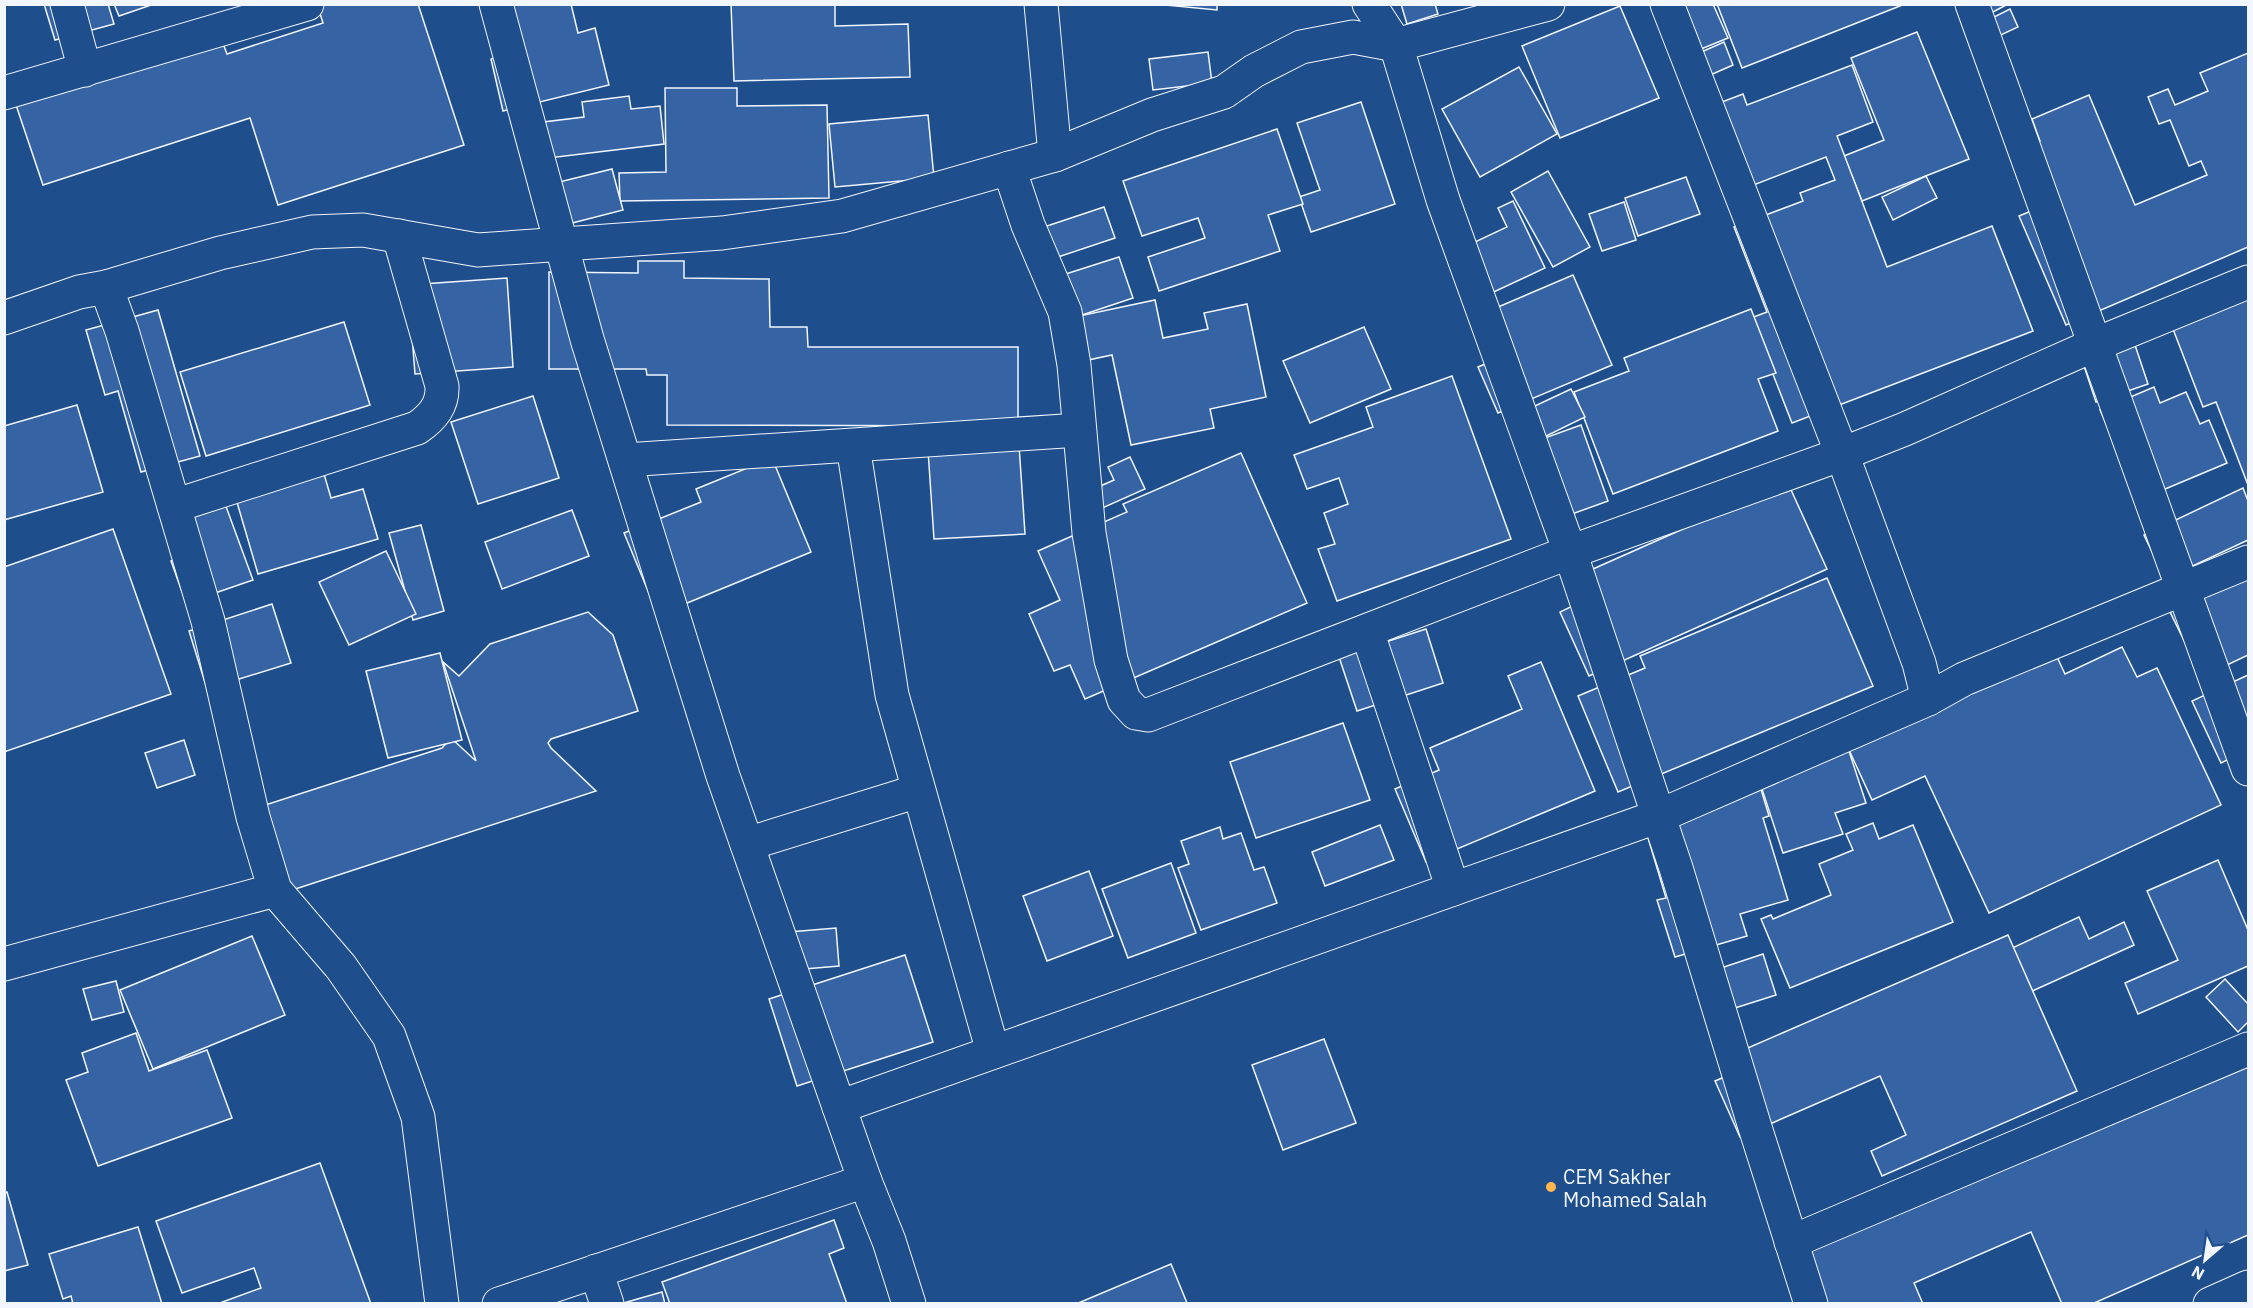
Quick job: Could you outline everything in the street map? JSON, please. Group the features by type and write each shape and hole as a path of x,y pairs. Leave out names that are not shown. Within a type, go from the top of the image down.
{"street":[{"path":"67,4 85,70"},
{"path":"4,93 307,4"},
{"path":"496,4 587,339 720,765 865,1181 889,1241 909,1304"},
{"path":"1041,4 1055,155"},
{"path":"1369,4 1396,45 1443,200 1570,552 1659,816 1811,1304"},
{"path":"4,318 79,292 106,287 220,253 312,232 363,230 478,250 722,233 842,216 1055,155 1152,115 1224,92 1254,71 1301,47 1353,37 1396,45 1548,4"},
{"path":"1667,4 1842,454 1919,663 1928,699"},
{"path":"1972,4 2248,769"},
{"path":"1009,168 1028,225 1065,312 1074,365 1089,533 1111,660 1124,700 1136,713 1148,716 1570,552 1842,454 1905,429 2094,345 2248,282"},
{"path":"174,506 417,428 430,419 443,400 442,386 399,236"},
{"path":"106,287 122,331 208,621 254,817 274,890 341,967 389,1036 418,1117 442,1304"},
{"path":"625,460 1079,430"},
{"path":"853,446 892,695 993,1052"},
{"path":"839,1107 1659,816 1928,699 1964,679 2248,562"},
{"path":"1367,631 1453,889"},
{"path":"747,844 918,792"},
{"path":"4,964 274,890"},
{"path":"1791,1242 2248,1049"},
{"path":"499,1304 865,1181"},
{"path":"596,1270 607,1304"},
{"path":"2210,1304 2248,1287"}],"building":[{"path":"44,4 108,4 114,24 55,40"},
{"path":"114,4 154,4 119,16"},
{"path":"317,4 418,4 464,145 278,205 250,118 43,185 16,105 221,38 227,54 323,23"},
{"path":"482,4 571,4 578,33 595,28 609,85 503,111 491,59 495,58"},
{"path":"731,4 835,4 835,26 908,24 910,77 734,81"},
{"path":"1155,4 1217,4 1217,10"},
{"path":"1401,4 1435,4 1438,14 1407,24"},
{"path":"1683,4 1713,4 1728,38 1684,56"},
{"path":"1717,4 1905,4 1742,68"},
{"path":"1967,4 2008,4 1976,21"},
{"path":"1620,6 1659,98 1560,138 1522,46"},
{"path":"2010,9 2018,27 1990,40 1982,23"},
{"path":"1917,32 1969,159 1862,201 1844,156 1884,140 1851,58"},
{"path":"1724,42 1733,65 1699,80 1690,57"},
{"path":"1208,52 1212,83 1153,90 1149,59"},
{"path":"2248,53 2248,247 2066,325 2019,216 2036,209 2013,153 2040,141 2032,119 2089,95 2135,205 2207,175 2201,161 2189,166 2170,120 2159,124 2148,97 2168,89 2175,105 2208,91 2200,73"},
{"path":"1852,65 1873,122 1837,136 1887,267 1992,226 2033,331 1792,423 1751,318 1767,312 1734,227 1803,201 1800,193 1835,180 1826,157 1725,196 1693,113 1743,94 1747,105"},
{"path":"1519,67 1557,134 1480,177 1442,109"},
{"path":"665,88 737,88 737,106 827,105 829,198 620,201 619,173 666,172"},
{"path":"629,96 631,109 660,106 664,144 532,160 527,124 584,117 582,102"},
{"path":"1361,102 1395,204 1311,232 1299,197 1320,190 1297,123"},
{"path":"928,115 934,178 835,187 829,124"},
{"path":"1277,129 1303,204 1268,215 1280,251 1159,291 1148,257 1205,238 1198,218 1142,236 1123,181"},
{"path":"612,169 623,210 541,231 531,189"},
{"path":"1548,171 1590,247 1553,267 1511,192"},
{"path":"1926,176 1937,198 1893,220 1882,197"},
{"path":"1686,177 1700,214 1638,236 1625,198"},
{"path":"1513,201 1545,268 1483,297 1460,249 1507,227 1498,208"},
{"path":"1624,202 1636,240 1602,251 1589,214"},
{"path":"1104,207 1115,238 1055,258 1044,227"},
{"path":"1119,257 1133,298 1064,321 1050,279"},
{"path":"638,261 684,261 684,278 769,279 770,327 807,327 808,347 1018,347 1018,426 667,425 667,375 647,375 646,369 549,369 549,272 638,273"},
{"path":"1573,275 1612,365 1498,413 1478,367 1495,360 1477,316"},
{"path":"507,278 513,367 415,374 408,285"},
{"path":"2248,286 2248,485 2216,402 2203,407 2168,316"},
{"path":"1155,300 1163,338 1208,329 1204,313 1247,304 1266,397 1210,409 1214,428 1131,445 1112,355 1074,363 1065,319"},
{"path":"1751,309 1776,373 1758,379 1778,431 1613,494 1574,392 1629,371 1624,358"},
{"path":"158,310 200,456 141,472 118,391 105,395 86,330"},
{"path":"344,322 370,405 206,456 180,372"},
{"path":"1364,327 1391,389 1310,423 1283,361"},
{"path":"2135,345 2148,384 2096,402 2083,363"},
{"path":"1452,376 1511,539 1337,601 1318,549 1335,544 1324,513 1348,504 1339,478 1307,489 1294,455 1373,427 1366,407"},
{"path":"2154,387 2160,403 2186,392 2200,424 2209,420 2227,463 2139,500 2100,410"},
{"path":"1571,389 1585,417 1534,442 1520,413"},
{"path":"533,396 559,478 478,504 451,422"},
{"path":"77,405 103,492 4,520 4,426"},
{"path":"1581,425 1608,501 1547,523 1520,447"},
{"path":"1019,445 1025,534 934,539 928,450"},
{"path":"1241,453 1307,603 1085,699 1070,665 1054,671 1029,614 1060,600 1038,551 1127,512 1123,504"},
{"path":"1130,457 1145,489 1082,517 1073,498 1114,480 1108,467"},
{"path":"772,458 811,552 658,615 624,533 701,502 696,489"},
{"path":"322,467 331,498 363,489 378,539 258,574 234,492"},
{"path":"1782,470 1827,569 1589,676 1560,612 1585,600 1575,577 1710,517"},
{"path":"217,482 253,580 186,603 171,561 184,556 174,497"},
{"path":"2243,488 2248,501 2248,540 2165,579 2144,535"},
{"path":"572,510 589,556 502,589 485,542"},
{"path":"421,525 444,611 413,620 389,533"},
{"path":"113,529 171,694 4,752 4,567"},
{"path":"386,551 416,614 349,645 319,582"},
{"path":"2248,574 2248,655 2202,677 2170,612"},
{"path":"1827,578 1873,686 1618,792 1578,696 1645,668 1640,656"},
{"path":"272,604 291,663 207,689 189,631"},
{"path":"588,612 613,635 638,711 551,739 548,743 596,791 277,895 256,808 442,748 451,738 476,761 443,662 459,676 490,644"},
{"path":"1426,629 1443,683 1357,711 1339,657"},
{"path":"2050,642 2065,674 2122,647 2137,677 2157,668 2221,805 1989,913 1925,776 1872,800 1843,737"},
{"path":"440,653 462,740 388,758 366,671"},
{"path":"1541,662 1595,791 1426,862 1395,789 1439,770 1430,748 1522,709 1508,676"},
{"path":"2248,675 2248,770 2241,753 2221,763 2192,701"},
{"path":"1343,723 1370,800 1256,838 1230,762"},
{"path":"184,740 195,775 157,788 145,753"},
{"path":"1846,742 1866,803 1835,813 1843,834 1783,853 1759,780"},
{"path":"1757,776 1769,816 1763,818 1788,900 1740,914 1747,936 1675,957 1657,900 1666,898 1640,811"},
{"path":"1873,823 1879,839 1913,825 1953,922 1790,988 1761,919 1771,915 1773,919 1831,895 1819,864 1853,850 1846,834"},
{"path":"1380,825 1394,860 1325,886 1312,852"},
{"path":"1220,827 1223,839 1241,833 1254,870 1264,867 1277,903 1201,930 1178,868 1189,864 1181,841"},
{"path":"2218,860 2248,930 2248,966 2138,1014 2125,983 2178,960 2147,891"},
{"path":"1171,863 1196,933 1128,958 1102,889"},
{"path":"1089,871 1113,936 1047,961 1023,896"},
{"path":"2079,917 2089,939 2124,922 2134,945 2030,992 2010,949"},
{"path":"836,928 839,966 793,970 789,932"},
{"path":"2008,935 2077,1091 1882,1176 1871,1151 1906,1135 1880,1076 1740,1137 1715,1081 1741,1070 1734,1054"},
{"path":"252,936 285,1015 153,1069 120,990"},
{"path":"1763,954 1776,995 1716,1014 1703,974"},
{"path":"905,955 933,1042 797,1086 769,999"},
{"path":"2225,979 2248,1004 2248,1022 2238,1032 2206,997"},
{"path":"116,981 124,1012 92,1020 83,989"},
{"path":"136,1033 149,1071 207,1050 232,1118 98,1166 66,1080 88,1072 82,1053"},
{"path":"1324,1039 1356,1123 1283,1150 1252,1065"},
{"path":"2248,1047 2248,1235 2092,1304 2062,1304 2031,1232 1914,1283 1923,1304 1802,1304 1801,1243"},
{"path":"320,1163 371,1304 217,1304 261,1288 254,1268 182,1293 156,1221"},
{"path":"7,1192 28,1265 4,1271 4,1193"},
{"path":"834,1220 844,1248 829,1254 847,1304 670,1304 662,1282"},
{"path":"138,1227 162,1304 73,1304 71,1296 63,1299 49,1254"},
{"path":"1171,1264 1187,1303 1076,1304"},
{"path":"662,1292 665,1304 620,1304"}],"place":[{"name":"CEM Sakher Mohamed Salah","path":"1551,1187"}]}
